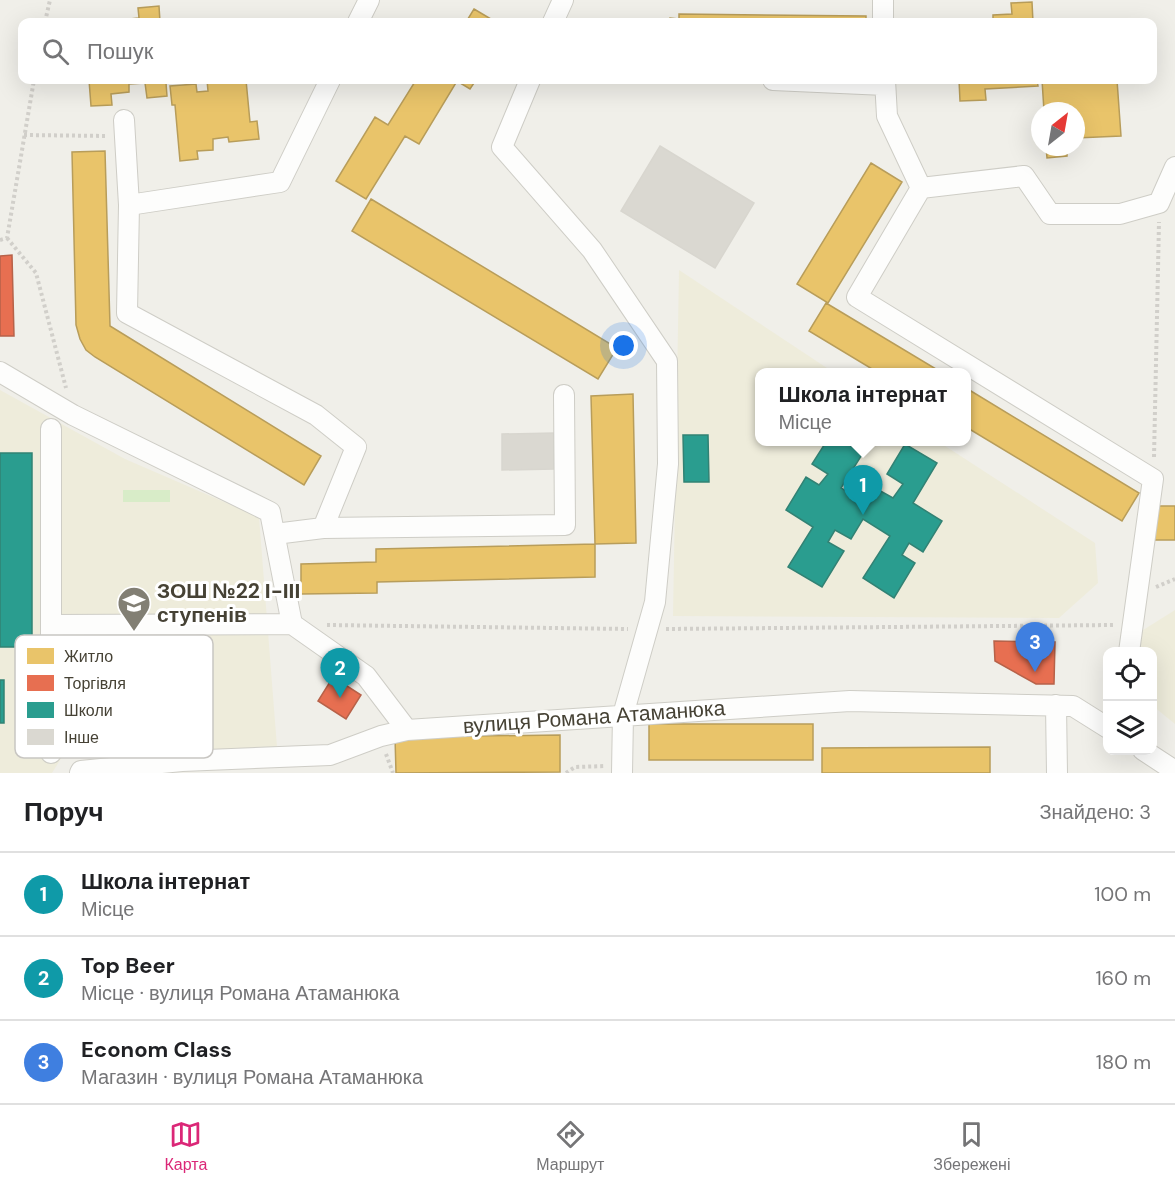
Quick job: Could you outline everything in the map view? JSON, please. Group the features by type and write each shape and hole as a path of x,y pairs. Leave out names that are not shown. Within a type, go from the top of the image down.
{"street":[{"path":"360,18 369,0"},
{"path":"555,18 563,0"},
{"path":"883,0 884,18"},
{"path":"129,205 280,182 328,84"},
{"path":"528,84 502,147 592,250 667,361 668,464 656,602 622,715 622,769"},
{"path":"885,84 887,116 921,188"},
{"path":"124,128 129,205 127,313 316,415 356,447 323,528"},
{"path":"921,188 1024,176 1050,214 1120,214 1159,203 1175,167"},
{"path":"921,188 856,297 1154,479 1130,647"},
{"path":"0,372 73,415 147,449 270,512 292,624"},
{"path":"275,534 323,528 565,525 564,395"},
{"path":"51,429 51,635"},
{"path":"51,625 292,624 366,676 407,730"},
{"name":"вулиця Романа Атаманюка","path":"80,773 81,771 182,761 330,755 381,736 407,730 850,701 1073,706 1103,725"},
{"path":"1056,705 1057,773"},
{"path":"1151,755 1175,771"}],"path":[{"path":"46,18 50,0"},
{"path":"33,84 7,238 36,273 73,415"},
{"path":"24,135 124,128"},
{"path":"1154,479 1159,203"},
{"path":"0,240 7,238"},
{"path":"292,624 648,629 1133,625"},
{"path":"566,773 575,767 622,769"}],"shaded area":[{"path":"679,270 827,368 755,368 755,446 945,446 1095,543 1098,583 1059,618 673,616"},
{"name":"ЗОШ №22 І-ІІІ ступенів","path":"0,390 125,459 259,517 277,747 213,750 213,635 15,635 15,758 61,758 52,773 0,773"},
{"path":"1175,610 1175,724 1157,709 1157,647 1139,647 1140,632"}],"green space":[{"path":"123,490 170,490 170,502 123,502"}],"building: Житло":[{"path":"1032,2 1033,18 993,18 993,15 1012,14 1011,3"},
{"path":"159,6 160,18 139,18 138,8"},
{"path":"474,9 489,18 468,18"},
{"path":"679,14 866,16 866,18 679,18"},
{"path":"89,84 129,84 129,92 111,94 112,105 91,106"},
{"path":"145,84 166,84 167,96 147,98"},
{"path":"196,84 197,92 208,91 207,84 246,84 250,122 257,121 259,139 229,142 228,137 213,139 213,150 197,151 198,159 180,161 175,105 172,105 170,86"},
{"path":"414,84 455,84 419,144 405,136 366,199 336,181 375,117 388,125"},
{"path":"462,84 473,84 470,89"},
{"path":"959,84 1038,84 1038,86 985,89 986,100 960,101"},
{"path":"1042,84 1117,84 1121,136 1085,138 1085,102 1043,102"},
{"path":"105,151 110,326 321,456 304,485 86,350 76,325 72,152"},
{"path":"871,163 902,182 828,303 797,284"},
{"path":"371,199 617,348 598,379 352,231"},
{"path":"826,303 934,368 870,368 809,331"},
{"path":"971,391 1139,493 1122,521 971,430"},
{"path":"633,394 636,543 595,544 591,396"},
{"path":"1154,506 1175,506 1175,540 1153,540"},
{"path":"595,544 595,577 377,582 377,593 301,594 301,564 376,562 376,549"},
{"path":"649,724 813,724 813,760 649,760"},
{"path":"560,735 560,772 396,773 395,737"},
{"path":"990,747 990,773 822,773 822,748"}],"building: Торгівля":[{"path":"12,255 14,336 0,336 0,256"},
{"path":"994,641 1055,642 1054,684 1036,684 995,661"},
{"path":"333,677 361,695 346,719 318,701"}],"building: Школи":[{"path":"683,435 708,435 709,482 684,482"},
{"path":"823,446 852,446 863,453 841,488 868,504 877,489 893,498 903,484 887,474 904,446 908,446 937,463 913,503 942,521 923,552 909,543 902,555 915,563 894,598 863,578 890,536 863,519 851,539 835,530 828,542 844,551 822,587 788,567 813,527 786,510 806,477 819,485 828,474 812,464"},
{"path":"0,453 32,453 32,635 15,635 15,647 0,647"},
{"path":"0,680 4,680 4,723 0,723"}],"building: Інше":[{"path":"660,146 754,203 715,268 621,211"},
{"path":"554,433 554,469 502,470 502,434"}],"place":[{"name":"Школа інтернат","path":"863,515"},
{"name":"ЗОШ №22 І-ІІІ ступенів","path":"134,632"},
{"name":"Econom Class","path":"1035,672"},
{"name":"Top Beer","path":"340,698"}]}
